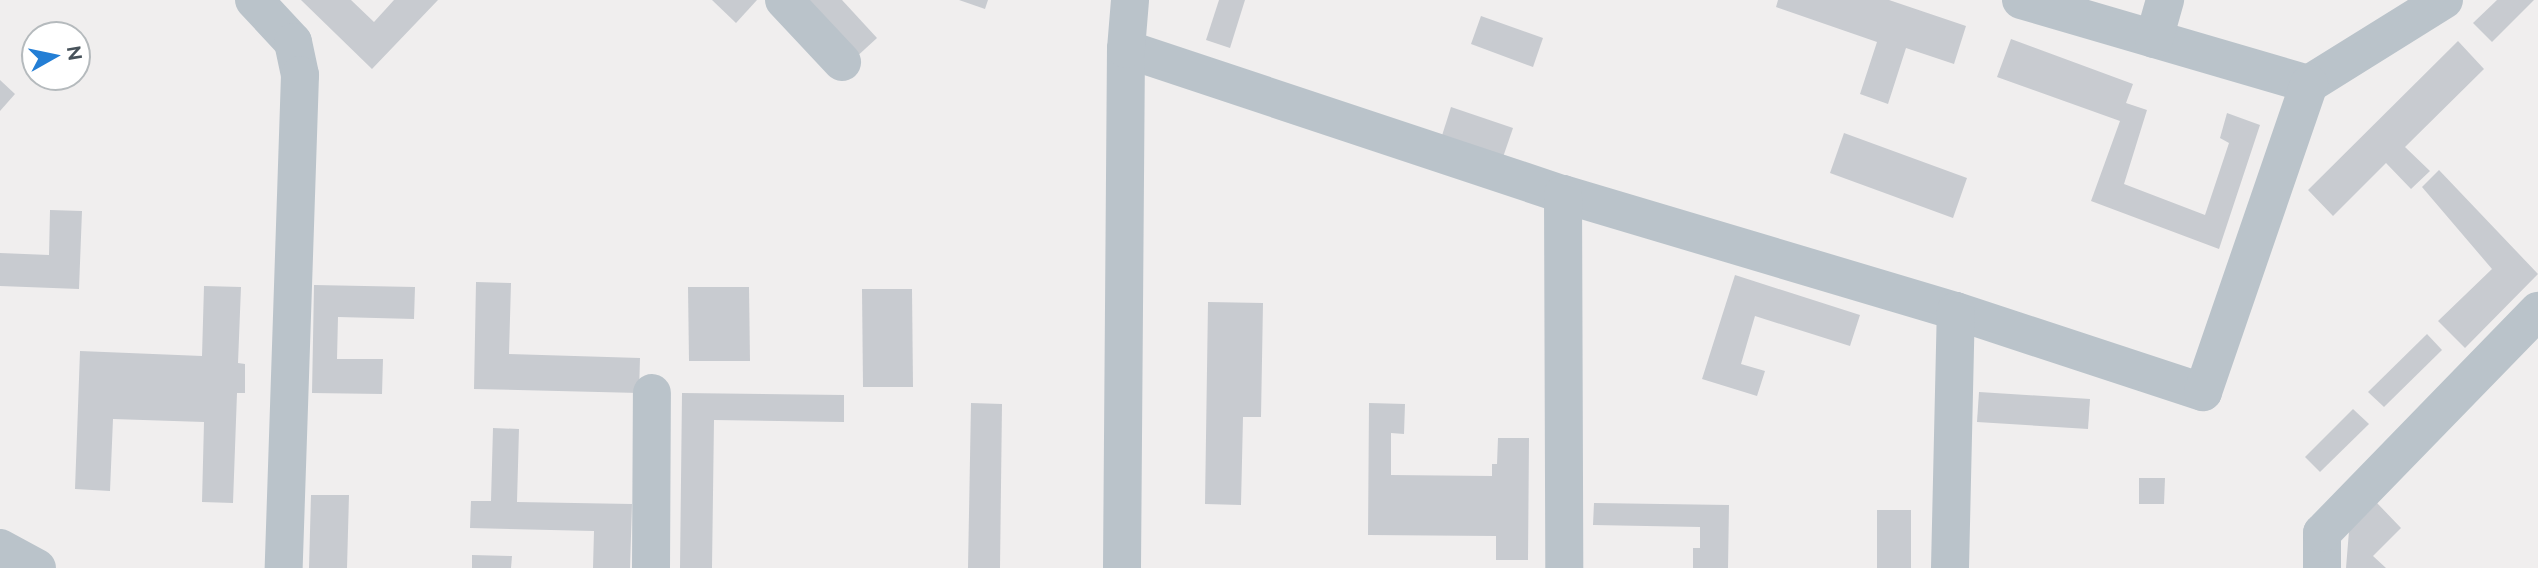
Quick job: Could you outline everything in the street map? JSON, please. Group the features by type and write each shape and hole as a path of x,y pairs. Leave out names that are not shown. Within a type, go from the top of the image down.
{"street":[{"path":"254,0 293,42 299,67 284,568"},
{"path":"784,0 842,62"},
{"path":"1122,568 1126,49 1130,0"},
{"path":"2021,0 2309,84"},
{"path":"2154,39 2165,0"},
{"path":"1126,49 1563,194 1956,311 2203,392 2309,84 2444,0"},
{"path":"1563,194 1564,568"},
{"path":"1950,568 1956,311"},
{"path":"2322,568 2322,534 2538,311"},
{"path":"651,568 652,393"},
{"path":"0,548 37,568"}],"building":[{"path":"301,0 351,0 374,22 394,0 438,0 372,69"},
{"path":"712,0 757,0 736,23"},
{"path":"797,0 842,0 877,38 853,60"},
{"path":"959,0 988,0 985,9"},
{"path":"1219,0 1245,0 1230,48 1206,40"},
{"path":"1778,0 1889,0 1966,26 1954,64 1906,48 1888,104 1860,94 1877,42 1776,7"},
{"path":"2497,0 2534,0 2492,42 2473,23"},
{"path":"1481,16 1543,38 1533,67 1471,44"},
{"path":"2011,39 2133,84 2126,103 2147,110 2124,184 2205,215 2229,143 2220,138 2227,113 2260,125 2219,249 2091,201 2120,121 1997,77"},
{"path":"2458,41 2484,69 2405,147 2430,171 2411,189 2386,163 2333,216 2308,190"},
{"path":"0,80 15,94 0,111"},
{"path":"1451,107 1513,128 1501,163 1440,142"},
{"path":"1844,133 1967,178 1953,218 1830,173"},
{"path":"2439,170 2538,274 2465,348 2438,321 2492,269 2422,187"},
{"path":"50,210 82,211 79,289 0,286 0,253 49,255"},
{"path":"1735,275 1860,315 1850,346 1755,316 1741,364 1765,371 1757,396 1702,379"},
{"path":"476,282 511,283 509,354 640,358 639,393 474,389"},
{"path":"314,285 415,287 414,319 338,317 337,359 383,359 382,394 312,393"},
{"path":"204,286 241,287 238,363 245,364 245,393 237,393 233,503 202,502 204,422 113,419 110,491 75,489 80,351 202,356"},
{"path":"688,287 749,287 750,361 689,361"},
{"path":"862,289 912,289 913,387 863,387"},
{"path":"1208,302 1263,303 1261,417 1243,417 1241,505 1205,504"},
{"path":"2427,334 2442,350 2384,407 2368,392"},
{"path":"1979,392 2090,399 2088,429 1977,422"},
{"path":"682,393 844,395 844,422 714,420 712,568 680,568"},
{"path":"971,403 1002,404 1000,568 968,568"},
{"path":"1369,403 1405,404 1404,434 1391,433 1391,475 1492,476 1492,464 1497,464 1498,438 1529,438 1528,560 1496,560 1496,536 1368,535"},
{"path":"2353,409 2369,424 2320,472 2305,457"},
{"path":"493,428 519,429 517,502 632,504 630,568 593,568 594,531 470,528 471,501 491,501"},
{"path":"2139,478 2165,478 2164,504 2139,504"},
{"path":"311,495 349,495 347,568 309,568"},
{"path":"1594,503 1729,505 1728,568 1693,568 1693,548 1700,548 1700,527 1593,525"},
{"path":"2377,503 2401,528 2373,556 2386,568 2346,568 2349,531"},
{"path":"1877,510 1911,510 1911,568 1877,568"},
{"path":"472,555 512,556 511,568 472,568"}]}
